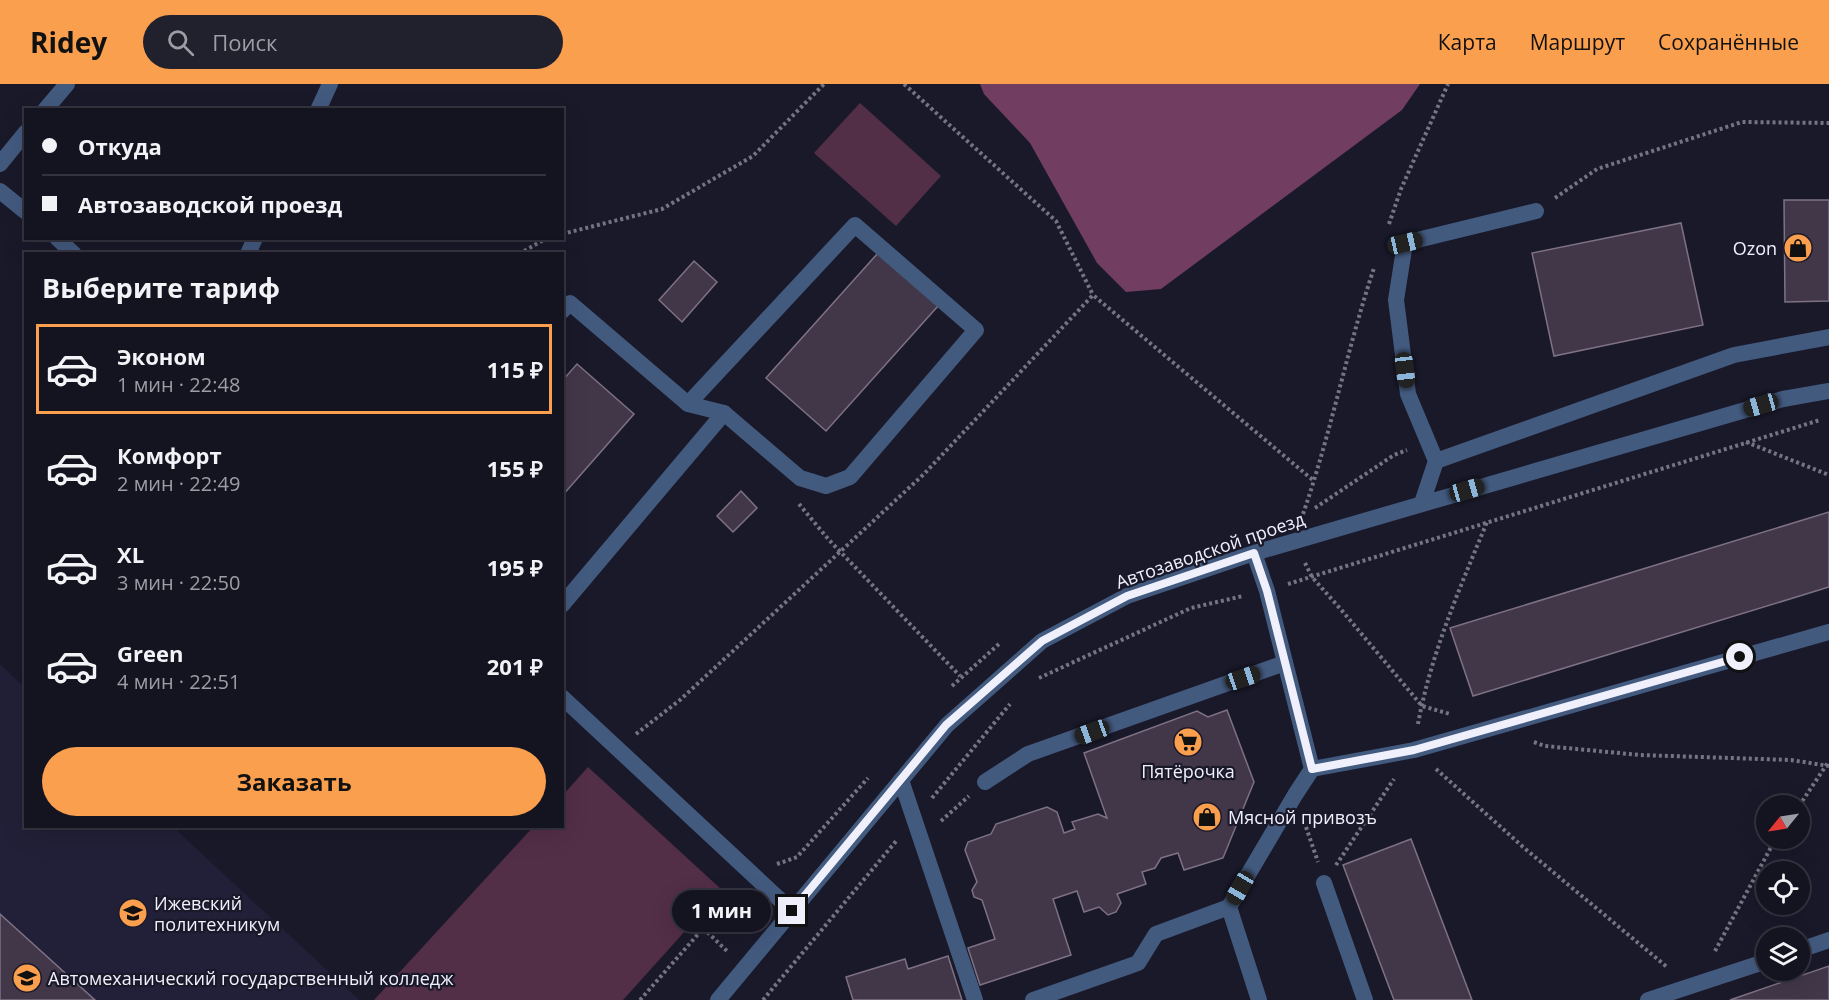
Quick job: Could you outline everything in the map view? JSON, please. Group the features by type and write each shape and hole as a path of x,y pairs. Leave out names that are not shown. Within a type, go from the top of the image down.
{"street":[{"path":"47,108 67,84"},
{"path":"319,108 330,84"},
{"path":"0,164 24,134"},
{"path":"0,191 24,210"},
{"path":"1422,503 1436,461 1408,394 1396,300 1405,243 1536,211"},
{"path":"564,309 570,303 688,404 723,413 800,478 826,486 850,477 976,330 855,225 688,404"},
{"path":"59,240 72,252"},
{"path":"1436,461 1734,356 1829,337"},
{"name":"Автозаводской проезд","path":"718,1000 946,725 1042,641 1127,596 1254,553 1783,399 1829,391"},
{"path":"564,601 723,413"},
{"path":"1254,553 1267,591 1312,769"},
{"path":"1033,1000 1138,963 1156,934 1229,907 1312,769 1414,750 1829,632"},
{"path":"985,782 1028,754 1286,663"},
{"path":"564,699 792,911"},
{"path":"901,780 975,1000"},
{"path":"1324,883 1365,1000"},
{"path":"1229,907 1259,1000"},
{"path":"1810,947 1829,940"},
{"path":"1648,1000 1756,965"}],"path":[{"path":"564,233 662,208 672,203 753,156 824,84"},
{"path":"904,84 1056,221 1093,295 1314,481"},
{"path":"1386,233 1401,189 1448,84"},
{"path":"1536,211 1597,169 1742,122 1829,123"},
{"path":"522,252 544,240"},
{"path":"1312,577 1294,541 1314,481 1360,311 1375,267"},
{"path":"618,748 680,700 924,474 1093,295"},
{"path":"1267,591 1829,417"},
{"path":"1746,442 1829,475"},
{"path":"800,478 786,490 960,676"},
{"path":"1324,883 1414,750 1422,706 1437,649 1487,522"},
{"path":"1414,750 1523,848 1666,967 1698,983 1770,849"},
{"path":"1806,795 1829,761"},
{"path":"921,837 985,782"},
{"path":"1295,795 1324,883"}],"shaded area":[{"path":"980,84 1420,84 1402,110 1161,289 1126,292 1097,263 1030,143 984,94"},
{"path":"860,103 941,176 896,226 814,153"},
{"name":"Ижевский политехникум","path":"0,664 24,687 24,828 174,828 359,1000 0,1000"},
{"path":"588,767 722,890 623,1000 374,1000 532,828 564,828 564,794"}],"building":[{"path":"1784,200 1829,200 1829,301 1785,302"},
{"path":"1681,223 1703,325 1554,356 1532,253"},
{"path":"878,253 938,306 826,431 766,378"},
{"path":"694,261 717,282 682,322 659,300"},
{"path":"577,364 634,414 564,494 564,379"},
{"path":"741,491 757,508 733,532 717,516"},
{"path":"1829,512 1829,587 1473,696 1450,628"},
{"path":"1227,710 1254,782 1223,858 1184,870 1178,853 1161,858 1155,868 1142,872 1146,884 1117,894 1121,903 1116,912 1108,915 1099,907 1084,912 1077,891 1053,899 1071,955 980,985 968,948 995,939 982,900 974,897 972,890 977,882 965,850 968,842 991,834 996,824 1047,807 1057,812 1064,833 1075,829 1072,822 1098,814 1107,818 1084,753 1197,711 1208,717"},
{"path":"1411,839 1472,1000 1394,1000 1343,865"},
{"path":"0,914 95,1000 0,1000"},
{"path":"948,956 962,1000 853,1000 846,977 905,959 908,969"},
{"path":"1829,966 1829,1000 1730,1000 1785,981 1810,981 1810,973"}],"place":[{"name":"Ozon","path":"1798,248"},
{"name":"Пятёрочка","path":"1188,742"},
{"name":"Мясной привозъ","path":"1207,817"},
{"name":"Ижевский политехникум","path":"133,913"},
{"name":"Автомеханический государственный колледж","path":"27,978"}],"route":[{"path":"792,911 946,725 1042,641 1127,596 1254,553 1267,591 1312,769 1414,750 1740,657"}]}
